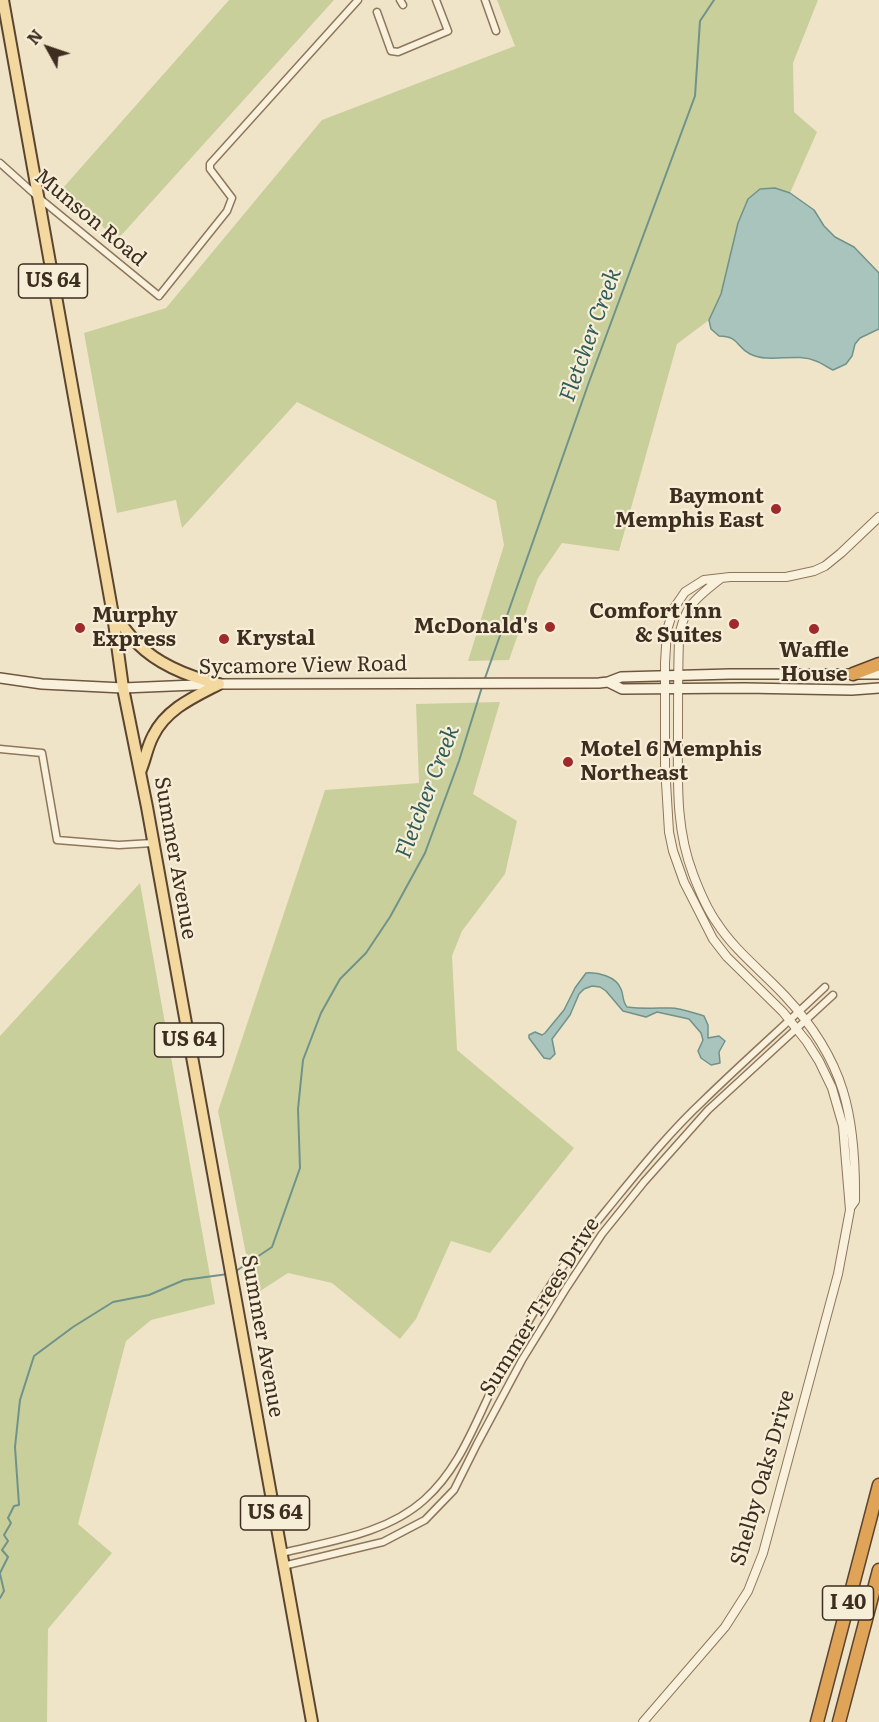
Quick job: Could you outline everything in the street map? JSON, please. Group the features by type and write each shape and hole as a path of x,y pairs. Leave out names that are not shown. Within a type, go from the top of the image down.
{"highway":[{"path":"853,674 879,664"},
{"name":"I 40","path":"817,1722 879,1485"},
{"name":"I 40","path":"839,1722 879,1569"}],"main road":[{"name":"Summer Avenue","path":"3,0 113,615 123,688 312,1722"},
{"path":"113,615 148,653 172,668 219,684"},
{"name":"Sycamore View Road","path":"0,678 42,684 123,688 219,684 608,682 621,677 879,674"},
{"name":"Sycamore View Road","path":"608,682 622,689 852,690 879,688"},
{"path":"140,772 147,757 151,738 159,725 173,710 219,684"}],"street":[{"name":"Munson Road","path":"0,163 159,296 227,211 232,198 215,177 210,164 358,0"},
{"path":"377,12 391,51 398,52 448,31 436,0"},
{"path":"485,0 496,31"},
{"name":"Shelby Oaks Drive","path":"643,1722 725,1627 748,1591 763,1553 838,1274 850,1210 843,1126 832,1088 819,1061 772,1000 727,957 713,939 684,882 673,851 669,832 666,766 667,630 675,608 685,592 704,580 759,576 786,577 814,571 841,554 879,517"},
{"name":"Shelby Oaks Drive","path":"720,579 692,602 684,615 679,639 676,792 682,840 693,875 717,923 741,952 799,1012 838,1073 847,1101 854,1139 855,1201 850,1210"},
{"path":"0,749 42,753 57,840 119,845 153,843"},
{"name":"Summer Trees Drive","path":"282,1553 370,1531 405,1515 425,1499 445,1478 466,1445 516,1344 556,1277 597,1221 672,1132 825,987"},
{"name":"Summer Trees Drive","path":"283,1566 383,1542 425,1520 454,1490 495,1410 567,1287 602,1234 644,1182 708,1110 833,995"},
{"path":"484,1405 495,1410"}],"green space":[{"path":"229,0 334,0 117,240 62,189"},
{"path":"497,0 818,0 793,63 794,112 817,132 790,193 775,188 738,223 721,294 709,320 677,344 619,551 562,543 538,578 509,660 468,661 504,545 496,501 297,402 182,528 176,500 117,513 84,333 166,308 322,120 515,46"},
{"path":"500,702 473,794 517,821 505,874 462,931 452,956 457,1050 574,1148 490,1253 451,1241 416,1319 400,1339 332,1283 288,1273 254,1295 218,1111 325,790 419,783 416,704"},
{"path":"140,883 215,1304 151,1320 126,1341 78,1524 112,1553 48,1629 47,1722 0,1722 0,1036"}],"water":[{"path":"775,188 790,193 814,210 824,226 835,237 854,247 879,273 879,329 860,338 846,364 833,370 808,359 758,357 745,351 734,340 726,336 719,336 711,329 709,320 721,294 738,223 748,199 760,189"},
{"path":"586,973 601,974 615,981 621,989 627,1007 674,1008 704,1016 708,1025 708,1038 719,1036 725,1041 719,1052 720,1063 711,1065 701,1058 698,1051 703,1040 701,1033 689,1019 657,1012 646,1017 623,1011 606,991 592,986 579,994 570,1015 552,1039 555,1054 550,1059 544,1058 529,1035 535,1032 542,1035 545,1033 564,1010"}],"waterway":[{"name":"Fletcher Creek","path":"484,681 589,382 695,96 700,21 714,0"},
{"name":"Fletcher Creek","path":"236,1271 272,1247 300,1168 298,1109 303,1060 321,1013 340,979 366,953 390,917 425,853 459,761 482,687"},
{"name":"Fletcher Creek","path":"0,1573 8,1557 2,1550 8,1541 4,1535 11,1523 8,1518 14,1506 19,1505 15,1447 20,1400 34,1356 73,1327 113,1302 149,1295 184,1280 228,1274"},
{"name":"Fletcher Creek","path":"0,1574 4,1591 0,1598"}],"place":[{"name":"Baymont Memphis East","path":"776,509"},
{"name":"Comfort Inn & Suites","path":"734,624"},
{"name":"McDonald's","path":"550,627"},
{"name":"Murphy Express","path":"80,628"},
{"name":"Waffle House","path":"814,629"},
{"name":"Krystal","path":"224,639"},
{"name":"Motel 6 Memphis Northeast","path":"568,762"}]}
